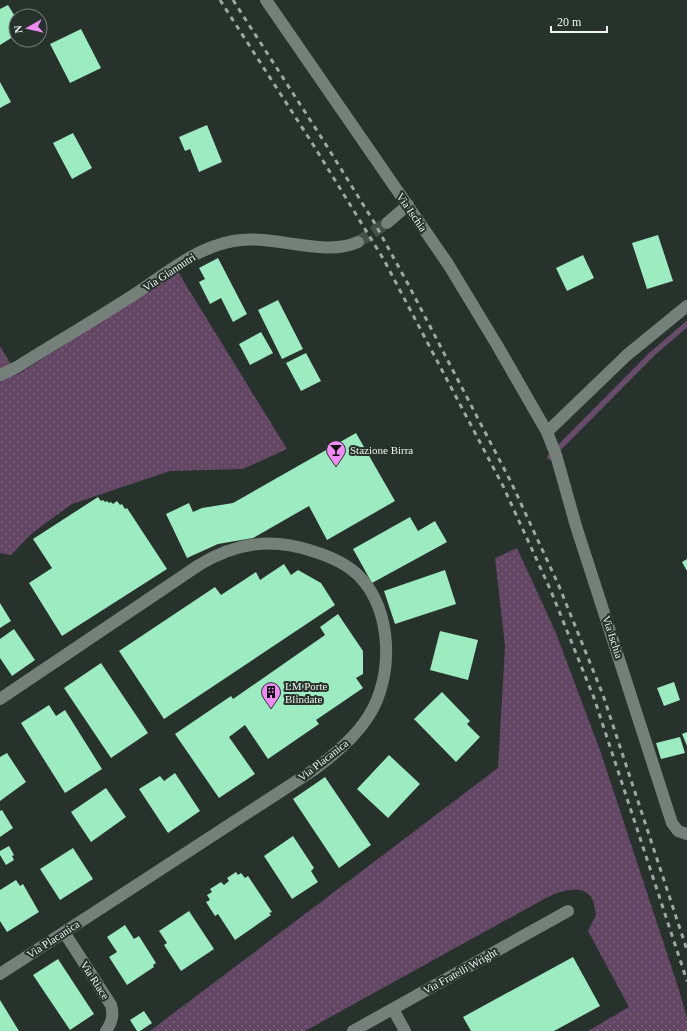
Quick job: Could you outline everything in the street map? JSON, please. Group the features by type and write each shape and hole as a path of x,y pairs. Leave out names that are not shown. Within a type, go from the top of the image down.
{"street":[{"name":"Via Ischia","path":"266,0 448,264 484,321 547,432 555,452 574,520 672,823 678,831 687,834"},
{"path":"387,223 408,206"},
{"name":"Via Giannutri","path":"0,375 17,367 138,292 188,258 204,250 227,242 240,240 332,247 346,247 358,242"},
{"path":"547,432 627,355 687,306"},
{"name":"Via Placanica","path":"0,699 199,565 221,554 246,545 263,543 292,545 317,552 348,566 364,582 376,598 380,607 385,630 385,663 382,683 375,706 362,726 334,754 312,771 0,974"},
{"name":"Via Fratelli Wright","path":"353,1031 568,911"},
{"name":"Via Riace","path":"64,932 111,1005 113,1014 106,1031"},
{"path":"393,1009 405,1031"}],"shaded area":[{"path":"178,272 287,449 243,469 170,471 72,504 31,534 11,555 0,553 0,346 17,375"},
{"path":"517,548 556,633 601,753 679,990 687,1018 687,1031 588,1031 629,1007 588,931 596,915 591,897 581,890 569,890 546,898 305,1031 150,1031 498,768 505,646 495,558"}],"building":[{"path":"8,5 10,8 8,8 8,40 0,45 0,9"},
{"path":"81,29 101,68 70,83 50,44"},
{"path":"0,82 11,102 0,108"},
{"path":"207,125 222,162 199,172 190,149 185,151 179,137"},
{"path":"73,133 92,168 72,179 53,143"},
{"path":"658,235 673,281 647,289 632,243"},
{"path":"583,255 594,278 567,291 556,268"},
{"path":"218,258 247,314 233,322 221,298 210,304 199,282 205,279 199,268"},
{"path":"278,300 303,349 282,359 258,310"},
{"path":"261,332 273,353 250,365 239,344"},
{"path":"306,353 321,381 301,391 286,363"},
{"name":"Stazione Birra","path":"356,433 395,501 327,540 309,506 253,538 218,544 187,558 166,514 189,503 193,512 202,508 233,503"},
{"path":"98,497 101,501 111,502 113,504 117,501 120,505 122,504 125,509 127,508 167,569 62,636 29,583 52,568 33,539"},
{"path":"410,517 418,531 435,521 447,542 372,583 353,549"},
{"path":"687,559 687,571 682,562"},
{"path":"284,564 291,575 298,570 321,583 335,605 164,719 119,651 215,587 221,595 256,572 260,580"},
{"path":"445,570 456,604 395,624 384,591"},
{"path":"0,603 11,621 0,628"},
{"name":"LM Porte Blindate","path":"338,614 363,651 363,674 356,678 363,688 316,720 319,724 268,759 245,725 229,737 255,774 219,798 175,734 231,696 233,699 325,635 320,627"},
{"path":"14,629 35,660 12,676 0,658 0,639"},
{"path":"440,631 478,640 468,680 430,670"},
{"path":"101,663 148,733 111,758 64,688"},
{"path":"674,682 680,700 664,706 657,688"},
{"path":"442,692 470,721 467,724 480,737 456,762 414,719"},
{"path":"49,705 56,716 65,710 102,769 65,793 21,723"},
{"path":"687,732 687,746 682,734"},
{"path":"680,737 685,753 661,759 656,743"},
{"path":"7,753 26,782 0,801 0,757"},
{"path":"389,755 420,784 388,818 357,789"},
{"path":"175,773 200,811 168,833 139,789 160,776 164,781"},
{"path":"325,777 371,845 339,868 293,799"},
{"path":"106,788 126,817 91,842 71,812"},
{"path":"2,810 13,828 0,837 0,811"},
{"path":"293,836 314,868 311,871 318,882 292,899 264,856"},
{"path":"9,846 14,855 12,856 14,860 6,865 0,855 0,851"},
{"path":"73,848 93,879 60,900 40,869"},
{"path":"236,872 238,875 241,873 245,878 248,876 272,912 269,913 271,915 235,940 218,914 215,916 206,902 210,900 207,895 212,892 210,889 221,882 224,885 229,881 227,878"},
{"path":"16,880 20,886 23,884 39,912 7,932 0,921 0,890"},
{"path":"189,911 214,949 181,971 164,945 167,943 159,931"},
{"path":"125,925 134,939 139,936 156,963 153,965 154,967 127,985 109,957 117,952 107,937"},
{"path":"573,957 600,1006 554,1031 471,1031 463,1017"},
{"path":"58,959 94,1014 70,1030 33,975"},
{"path":"0,1000 19,1031 0,1031"},
{"path":"144,1011 152,1023 140,1031 137,1031 130,1020"}],"waterway":[{"path":"550,457 652,354 687,324"}],"tunnel":[{"path":"358,242 387,223"}],"railway":[{"path":"220,0 314,146 384,260 503,486 551,591 594,698 687,981"},
{"path":"233,0 374,222 511,482 559,586 603,695 687,950"}],"place":[{"name":"Stazione Birra","path":"336,467"},
{"name":"LM Porte Blindate","path":"271,709"}]}
